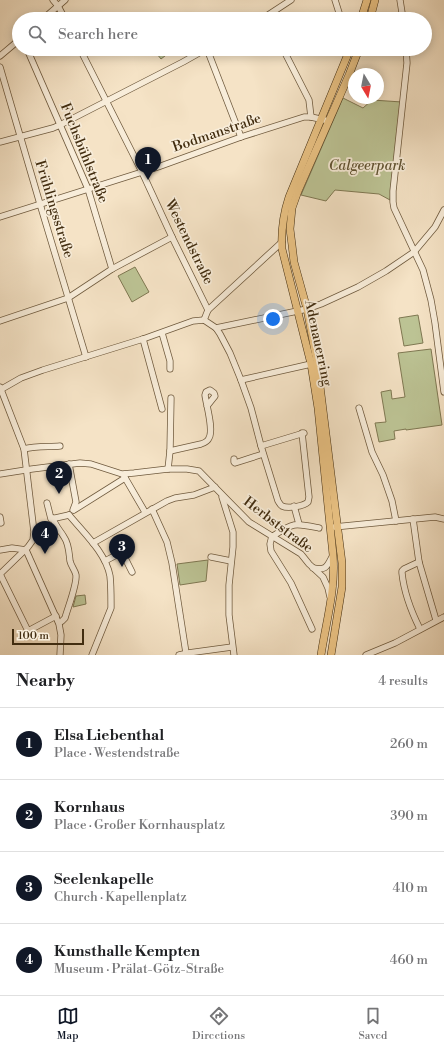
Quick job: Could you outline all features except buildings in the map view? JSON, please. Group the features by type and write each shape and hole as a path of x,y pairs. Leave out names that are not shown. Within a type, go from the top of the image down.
{"main road":[{"path":"363,12 366,0"},
{"path":"372,12 375,0"},
{"name":"Adenauerring","path":"331,655 342,588 342,564 317,362 294,262 290,229 292,208 347,56"},
{"name":"Adenauerring","path":"321,655 333,586 334,565 318,408 311,364 284,255 282,223 289,197 325,120 349,75 356,56"}],"street":[{"path":"53,0 61,12"},
{"path":"51,12 65,0"},
{"path":"274,12 291,0"},
{"path":"335,0 339,12"},
{"path":"400,0 402,12"},
{"path":"0,56 12,46"},
{"name":"Fuchsbühlstraße","path":"30,56 88,189 112,269"},
{"name":"Westendstraße","path":"83,56 142,172 208,310"},
{"path":"0,142 60,125 194,56"},
{"path":"210,56 241,137"},
{"path":"287,56 309,100 311,117"},
{"path":"406,56 393,202 394,208 423,270 436,323 444,392"},
{"name":"Frühlingsstraße","path":"0,67 86,357"},
{"name":"Bodmanstraße","path":"0,217 142,172 241,137 304,117 325,120"},
{"path":"216,328 306,309 321,304 358,287 386,271 414,252 435,227 444,210"},
{"path":"0,321 68,298 112,269 172,237"},
{"path":"204,320 208,310 282,242"},
{"path":"56,616 28,631 0,574 31,544 34,532 24,449 0,389 20,378 162,333 193,321 204,320 216,328 230,353 251,408 263,454 278,501 285,507 305,505 308,502 309,497 303,433 261,446"},
{"path":"162,333 170,361 170,369"},
{"path":"143,339 162,409"},
{"path":"241,380 311,364"},
{"path":"168,468 170,451 171,398"},
{"path":"170,451 206,442 209,438 211,429 207,406"},
{"path":"359,408 372,452 383,475 390,496 396,521"},
{"path":"24,449 36,446 40,448 60,446"},
{"path":"234,459 235,463 263,454"},
{"path":"0,474 84,463 124,476 145,512"},
{"path":"69,464 76,502 74,510"},
{"name":"Herbststraße","path":"69,515 124,476 168,468 199,471 249,522 301,554 322,578 328,588 331,599"},
{"path":"93,543 145,512 171,499 194,495 215,487"},
{"path":"222,494 233,532 229,585 229,615 234,655"},
{"path":"47,503 51,519 53,518 54,524 64,537 68,546 70,563 75,572 76,580 64,618 58,623"},
{"path":"294,506 299,524"},
{"path":"152,509 167,542 172,563 186,653"},
{"path":"53,518 69,515 93,543 105,561 110,575 111,608 92,655"},
{"path":"0,517 0,523"},
{"path":"330,527 435,517 444,519"},
{"path":"413,519 419,562 436,620"},
{"path":"312,629 291,583 270,551 270,544 272,536 291,525 299,524 319,528"},
{"path":"0,550 12,548 26,550"},
{"path":"26,550 56,616 61,635 60,655"},
{"path":"105,561 122,552 132,572"},
{"name":"Herbststraße","path":"313,568 323,569 326,567 333,555"},
{"path":"211,557 232,561"},
{"path":"419,562 404,569 402,573 406,594 412,613 420,629"},
{"path":"366,655 395,643 444,617"},
{"path":"179,655 232,647"}],"green space":[{"name":"Calgeerpark","path":"343,98 348,100 348,104 355,104 363,108 368,104 384,104 384,101 402,102 390,200 379,194 335,190 326,201 301,195"},
{"path":"135,267 149,292 132,302 118,276"},
{"path":"418,315 423,343 404,346 399,318"},
{"path":"431,349 442,425 394,431 395,439 379,442 375,423 386,422 381,392 391,390 392,399 405,397 398,353"},
{"path":"208,560 206,581 180,585 177,564"},
{"path":"85,595 86,604 73,607 76,596"}],"place":[{"name":"Elsa Liebenthal","path":"148,180"},
{"name":"Kornhaus","path":"59,494"},
{"name":"Kunsthalle Kempten","path":"45,554"},
{"name":"Seelenkapelle","path":"122,567"}]}
